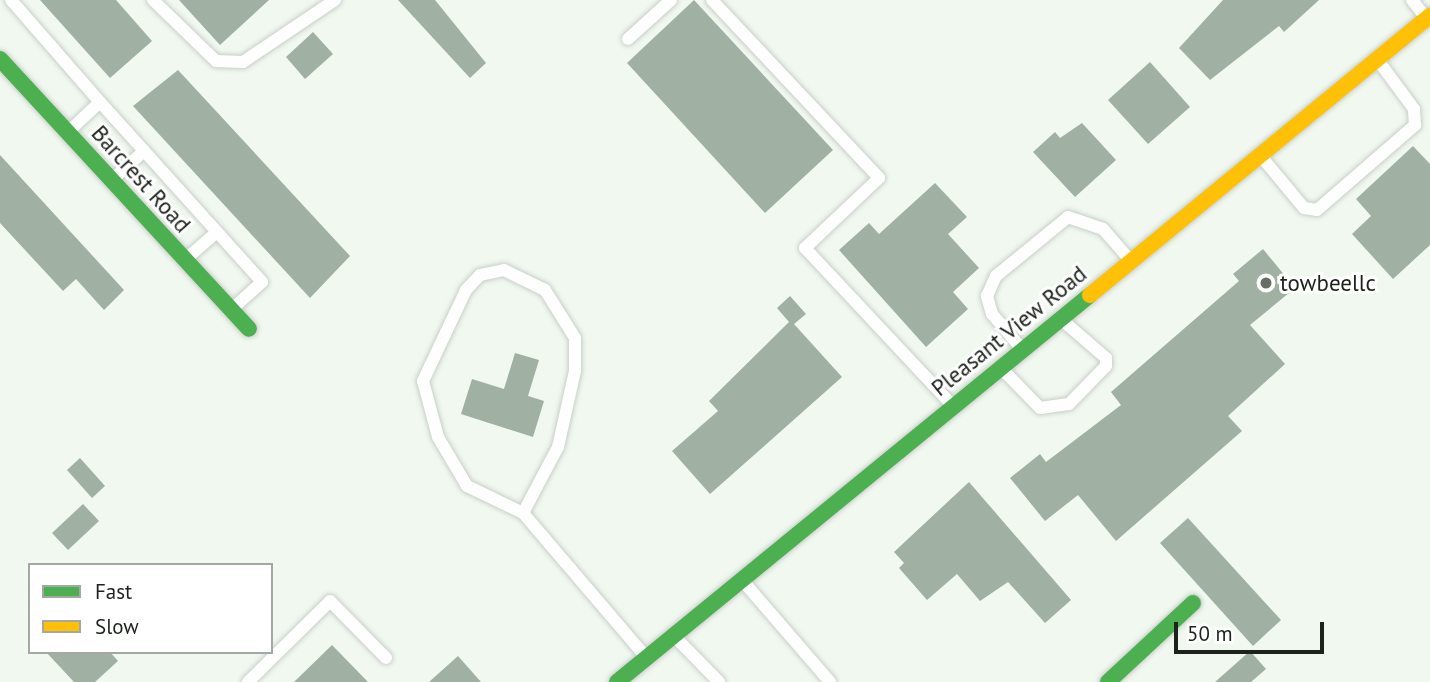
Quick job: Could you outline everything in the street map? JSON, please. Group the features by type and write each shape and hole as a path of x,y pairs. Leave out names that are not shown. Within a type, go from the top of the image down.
{"main road":[{"name":"Pleasant View Road","path":"617,682 1429,19"},
{"name":"Barcrest Road","path":"0,59 249,329"},
{"path":"1108,682 1193,603"}],"lane":[{"path":"11,0 262,282 231,310"},
{"path":"153,0 216,61 243,62 335,0"},
{"path":"628,39 671,0"},
{"path":"712,0 879,178 805,248 954,406"},
{"path":"1412,0 1429,19"},
{"path":"1260,155 1310,211 1396,146 1418,118 1377,59"},
{"path":"67,132 100,102"},
{"path":"111,181 144,151"},
{"path":"1022,350 992,314 987,296 996,276 1037,242 1068,217 1102,229 1131,261"},
{"path":"184,261 217,232"},
{"path":"523,513 558,447 575,371 575,338 545,290 504,270 480,275 466,290 423,381 438,438 467,486 523,513 647,658"},
{"path":"1001,368 1040,408 1069,404 1106,366 1106,358 1060,319"},
{"path":"742,580 830,682"},
{"path":"248,682 330,601 386,657"},
{"path":"674,635 719,682"}],"building":[{"path":"40,0 116,0 152,41 110,78"},
{"path":"179,0 269,0 220,45"},
{"path":"398,0 435,0 486,63 470,78"},
{"path":"694,0 833,150 765,213 627,63"},
{"path":"1223,0 1319,0 1284,32 1279,26 1210,80 1179,48"},
{"path":"313,32 333,54 305,79 286,57"},
{"path":"1150,62 1190,107 1148,144 1108,100"},
{"path":"178,70 350,256 310,298 133,106"},
{"path":"1082,123 1116,160 1075,197 1033,152 1055,132 1060,138"},
{"path":"1413,146 1430,164 1430,245 1393,279 1352,234 1371,216 1356,199"},
{"path":"0,155 124,290 104,310 76,279 63,291 0,223"},
{"path":"935,183 967,217 948,234 979,268 953,292 968,309 926,347 839,250 869,223 879,234"},
{"path":"1263,249 1295,288 1250,325 1285,364 1228,416 1242,431 1116,541 1078,495 1045,521 1010,478 1040,454 1046,462 1121,405 1111,392 1239,281 1233,274"},
{"path":"790,296 806,314 794,324 842,377 710,494 672,451 718,411 709,401 789,322 777,308"},
{"path":"515,353 539,360 528,396 544,401 533,437 461,414 472,379 504,389"},
{"path":"80,458 105,486 92,498 67,470"},
{"path":"969,482 1071,600 1045,623 1008,582 980,601 957,574 927,600 899,568 904,563 894,552"},
{"path":"83,504 99,521 68,550 52,533"},
{"path":"1188,518 1281,620 1253,646 1160,543"},
{"path":"332,645 368,682 294,682"},
{"path":"1250,651 1266,669 1251,682 1215,682"},
{"path":"48,654 112,654 118,661 95,682 74,682"},
{"path":"458,656 481,682 429,682"}],"traffic: fast":[{"path":"0,59 249,329"},
{"path":"617,682 1090,295"},
{"path":"1108,682 1193,603"}],"traffic: slow":[{"path":"1090,295 1430,16"}],"place":[{"name":"towbeellc","path":"1266,283"}]}
